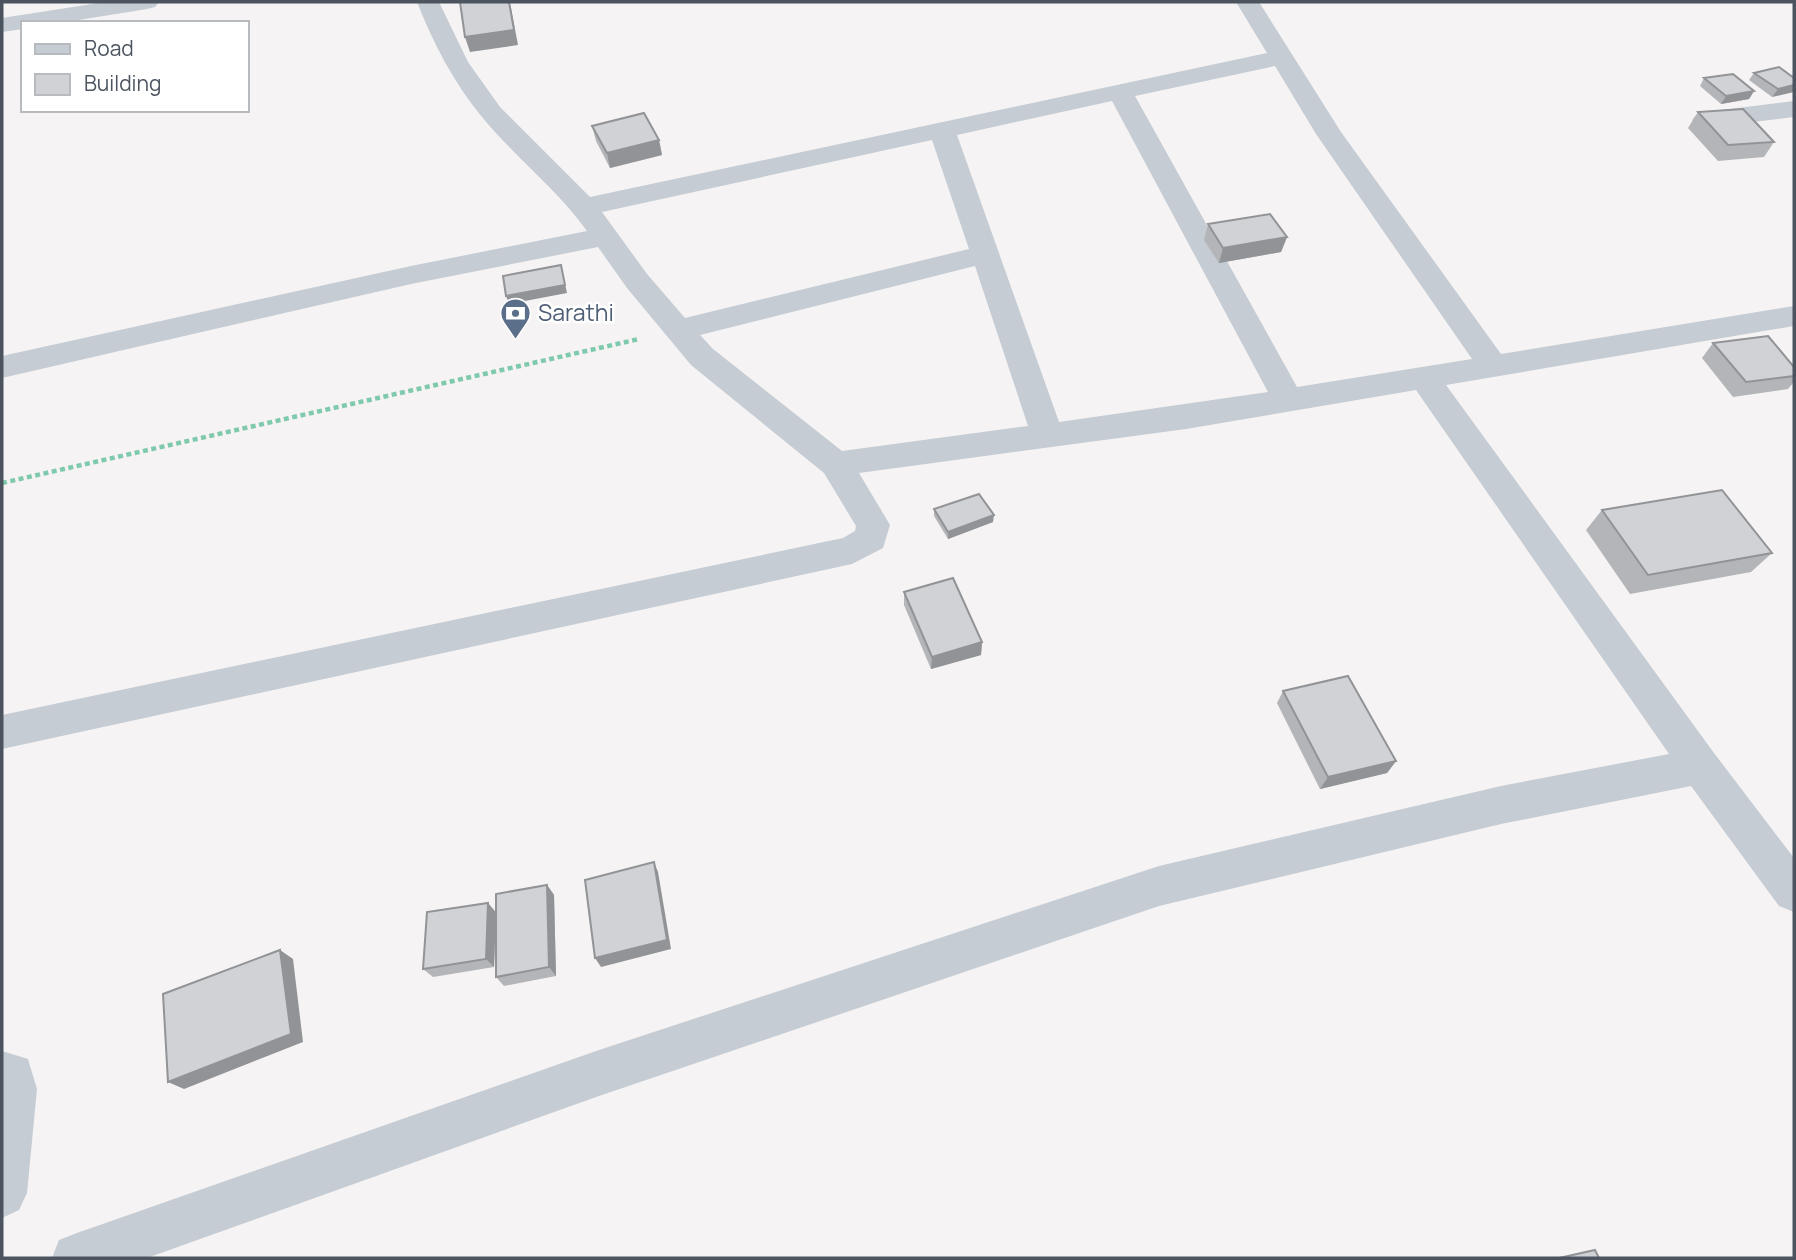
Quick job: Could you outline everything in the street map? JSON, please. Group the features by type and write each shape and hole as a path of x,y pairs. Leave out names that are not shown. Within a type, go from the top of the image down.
{"street":[{"path":"27,21 147,2"},
{"path":"2,732 852,550 871,538 873,525 836,464 702,357 604,237 584,207 491,113 456,63 428,2"},
{"path":"1248,2 1329,134 1493,365"},
{"path":"2,25 21,22"},
{"path":"584,207 1282,57"},
{"path":"1120,92 1289,401"},
{"path":"1705,120 1794,109"},
{"path":"942,130 1047,435"},
{"path":"2,367 398,278 604,237"},
{"path":"678,330 983,255"},
{"path":"836,464 1289,401 1794,316"},
{"path":"1425,379 1700,766 1794,892"},
{"path":"77,1258 599,1073 1158,886 1501,805 1700,766"},
{"path":"2,1074 12,1075 14,1089 2,1193"}],"path":[{"path":"2,483 678,330"}],"building":[{"path":"460,2 509,2 514,30 465,37"},
{"path":"1779,67 1794,78 1794,85 1778,89 1754,73"},
{"path":"1733,74 1754,91 1726,96 1704,78"},
{"path":"1743,109 1774,142 1728,145 1698,112"},
{"path":"644,113 659,140 607,153 592,126"},
{"path":"1270,214 1287,237 1223,248 1208,224"},
{"path":"561,265 565,285 506,296 503,276"},
{"path":"1768,336 1794,367 1794,376 1746,382 1713,343"},
{"path":"1722,490 1772,553 1648,575 1602,510"},
{"path":"979,494 994,515 948,532 934,509"},
{"path":"953,578 982,642 932,657 904,592"},
{"path":"1348,676 1396,761 1328,777 1283,691"},
{"path":"654,862 667,940 595,958 585,880"},
{"path":"547,885 549,967 496,977 496,894"},
{"path":"488,903 486,959 423,969 427,912"},
{"path":"280,950 291,1034 168,1082 163,994"},
{"path":"1595,1250 1599,1258 1559,1258"}],"place":[{"name":"Sarathi","path":"515,340"}]}
